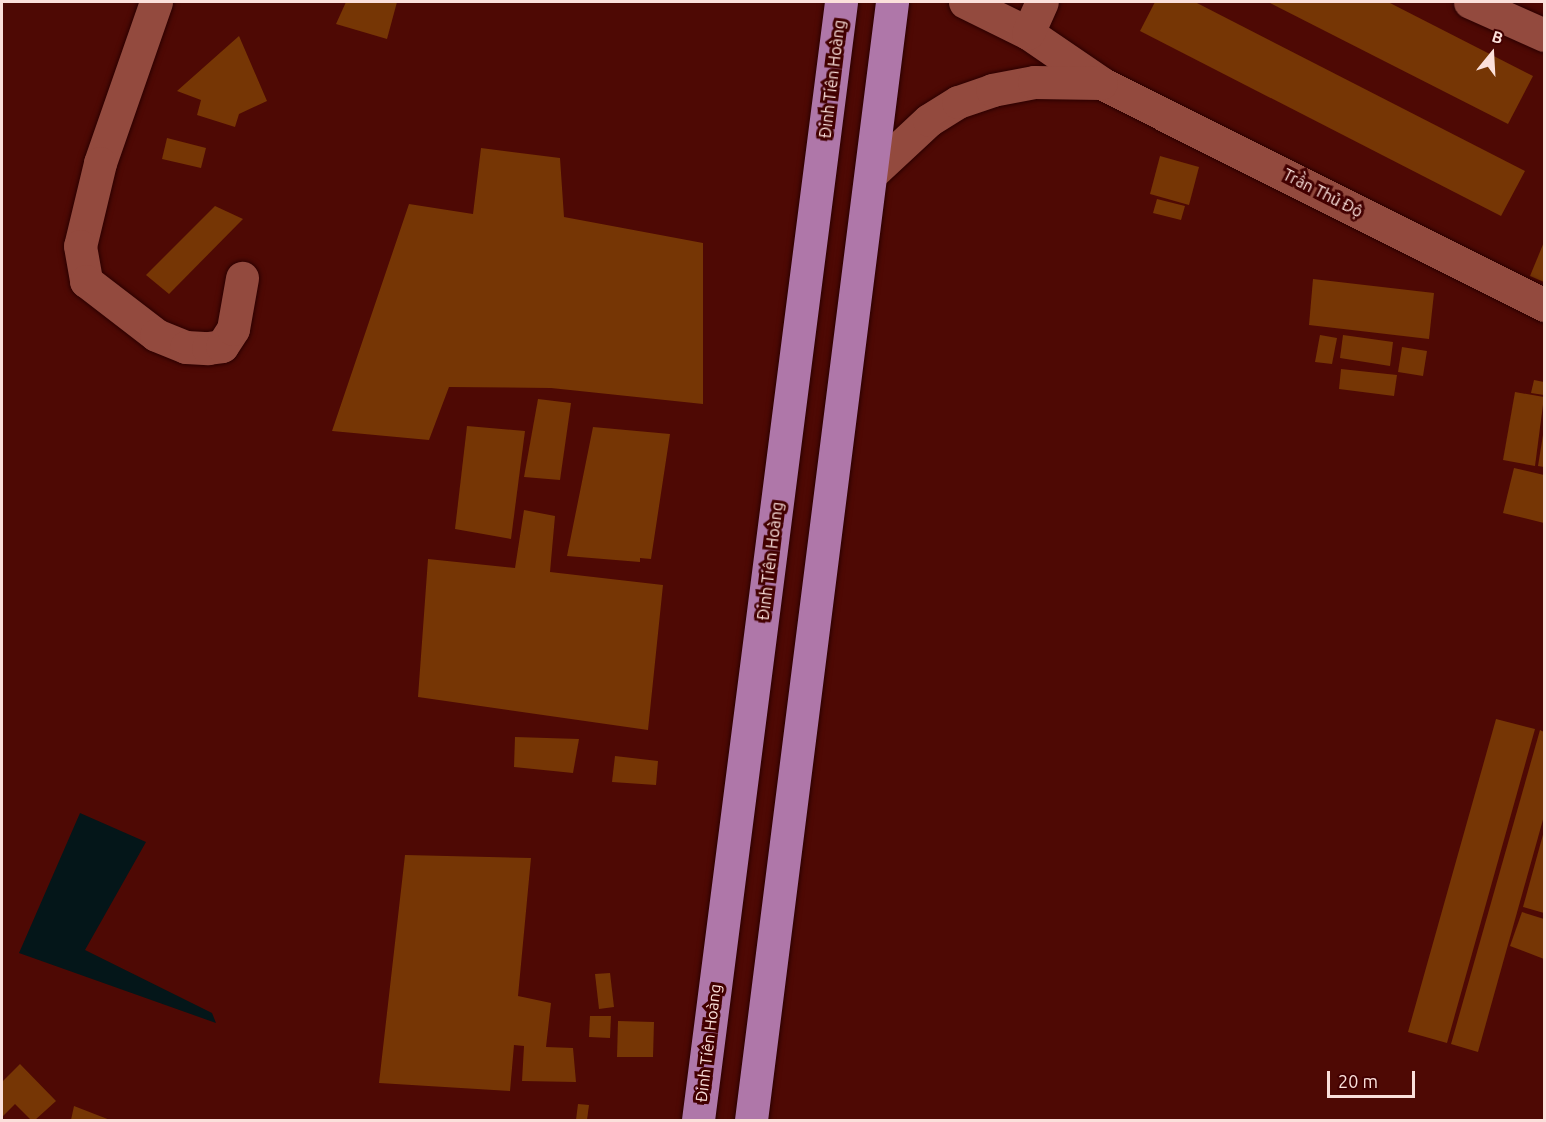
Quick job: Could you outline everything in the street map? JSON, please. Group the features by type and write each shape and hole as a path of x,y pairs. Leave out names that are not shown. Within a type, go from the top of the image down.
{"highway":[{"name":"Đinh Tiên Hoàng","path":"698,1120 841,2"},
{"path":"752,1120 892,2"},
{"path":"743,772 795,781"}],"street":[{"path":"156,2 100,163 80,246 86,281 156,335 186,347 208,348 222,346 233,329 242,278"},
{"name":"Trần Thủ Độ","path":"965,2 1028,33 1101,83 1545,305"},
{"path":"1028,33 1042,2"},
{"path":"1470,2 1545,35"},
{"path":"871,174 929,120 958,102 992,90 1034,82 1101,83"}],"shaded area":[{"path":"80,813 146,842 85,950 212,1013 216,1023 19,953"}],"building":[{"path":"346,2 397,2 387,39 336,24"},
{"path":"1155,2 1195,2 1525,171 1501,216 1140,31"},
{"path":"1268,2 1388,2 1533,76 1508,124"},
{"path":"239,36 267,101 239,114 235,127 197,115 201,100 177,91"},
{"path":"167,138 206,148 201,168 162,159"},
{"path":"481,148 560,158 564,217 703,243 703,404 551,388 449,387 429,440 332,431 409,204 473,214"},
{"path":"1160,156 1199,167 1189,205 1150,194"},
{"path":"1157,199 1185,206 1181,220 1153,213"},
{"path":"215,206 243,219 169,294 146,275"},
{"path":"1544,242 1544,282 1530,276"},
{"path":"1313,279 1434,293 1429,339 1309,325"},
{"path":"1320,335 1337,338 1332,364 1315,362"},
{"path":"1343,335 1393,342 1390,366 1340,358"},
{"path":"1402,347 1427,351 1423,376 1398,372"},
{"path":"1341,369 1397,375 1394,396 1339,389"},
{"path":"1534,380 1544,382 1544,395 1531,393"},
{"path":"1515,392 1544,397 1535,466 1503,460"},
{"path":"538,399 571,403 560,480 524,477"},
{"path":"467,426 525,431 511,539 455,529"},
{"path":"593,427 670,434 651,559 640,558 640,562 567,556"},
{"path":"1544,435 1544,467 1538,466"},
{"path":"1514,468 1544,475 1544,523 1503,513"},
{"path":"524,510 555,516 550,572 663,585 648,730 418,697 428,559 515,568"},
{"path":"1496,719 1535,729 1447,1043 1408,1032"},
{"path":"1540,730 1544,732 1544,816 1478,1052 1451,1044"},
{"path":"515,737 579,739 573,773 514,767"},
{"path":"615,756 658,761 656,785 612,782"},
{"path":"1544,831 1544,913 1523,907"},
{"path":"405,855 531,858 518,996 551,1003 546,1047 573,1048 576,1082 522,1081 524,1046 514,1045 510,1091 379,1083"},
{"path":"1522,912 1544,919 1544,959 1510,946"},
{"path":"610,973 614,1007 599,1009 595,974"},
{"path":"590,1016 611,1016 610,1038 589,1037"},
{"path":"618,1021 654,1022 653,1057 617,1057"},
{"path":"20,1064 56,1101 35,1120 31,1120 15,1104 2,1117 2,1082"},
{"path":"578,1104 589,1105 587,1120 576,1120"},
{"path":"74,1106 110,1120 71,1120"}]}
